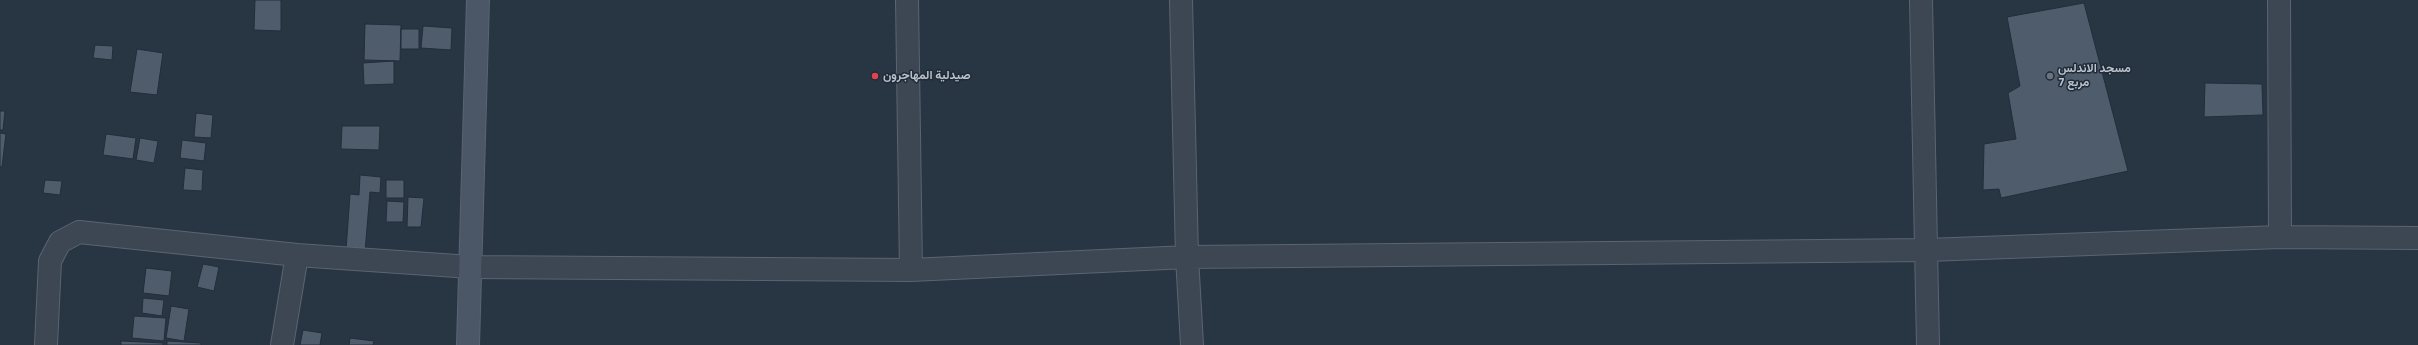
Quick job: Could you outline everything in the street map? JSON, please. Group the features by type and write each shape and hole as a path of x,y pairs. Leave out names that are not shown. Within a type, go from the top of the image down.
{"street":[{"path":"468,345 478,0"},
{"path":"907,0 911,270"},
{"path":"1181,0 1187,257 1192,345"},
{"path":"1921,0 1928,345"},
{"path":"2279,0 2280,236"},
{"path":"46,345 50,261 60,242 79,232 297,255 471,267 911,270 1187,257 1927,250 2280,236 2418,238"},
{"path":"282,345 297,255"}],"building":[{"path":"255,0 281,0 281,31 254,30"},
{"path":"2084,3 2128,171 2001,198 1999,189 1983,190 1984,144 2016,139 2008,93 2020,86 2007,17"},
{"path":"365,24 401,25 400,61 364,60"},
{"path":"423,26 452,28 451,50 421,48"},
{"path":"401,29 419,29 419,49 401,49"},
{"path":"95,45 113,46 112,60 93,58"},
{"path":"137,49 163,53 157,95 130,92"},
{"path":"394,61 394,84 364,85 363,63"},
{"path":"2205,83 2262,84 2263,115 2204,117"},
{"path":"0,111 5,111 3,130 0,130"},
{"path":"196,113 213,115 211,138 194,137"},
{"path":"342,126 380,126 379,150 341,149"},
{"path":"0,133 6,134 2,167 0,167"},
{"path":"106,134 136,138 133,159 103,155"},
{"path":"140,138 158,141 154,163 136,160"},
{"path":"182,140 206,143 204,161 180,158"},
{"path":"185,168 203,170 202,191 183,190"},
{"path":"360,175 381,177 380,193 370,192 365,252 346,250 350,194 359,195"},
{"path":"45,180 62,181 60,195 43,193"},
{"path":"386,180 404,180 404,198 386,198"},
{"path":"408,197 424,198 421,227 407,227"},
{"path":"387,201 404,202 403,222 386,222"},
{"path":"203,264 219,267 214,291 197,287"},
{"path":"146,268 172,271 169,296 143,293"},
{"path":"143,298 164,300 162,316 142,313"},
{"path":"171,306 189,309 184,341 166,338"},
{"path":"134,316 166,318 164,341 132,338"},
{"path":"303,330 322,333 320,345 300,345"},
{"path":"350,338 374,341 373,345 349,345"},
{"path":"121,341 163,343 163,345 121,345"},
{"path":"167,341 201,343 201,345 167,345"}],"place":[{"name":"صيدلية المهاجرون","path":"875,76"},
{"name":"مسجد الاندلس مربع 7","path":"2050,76"}]}
